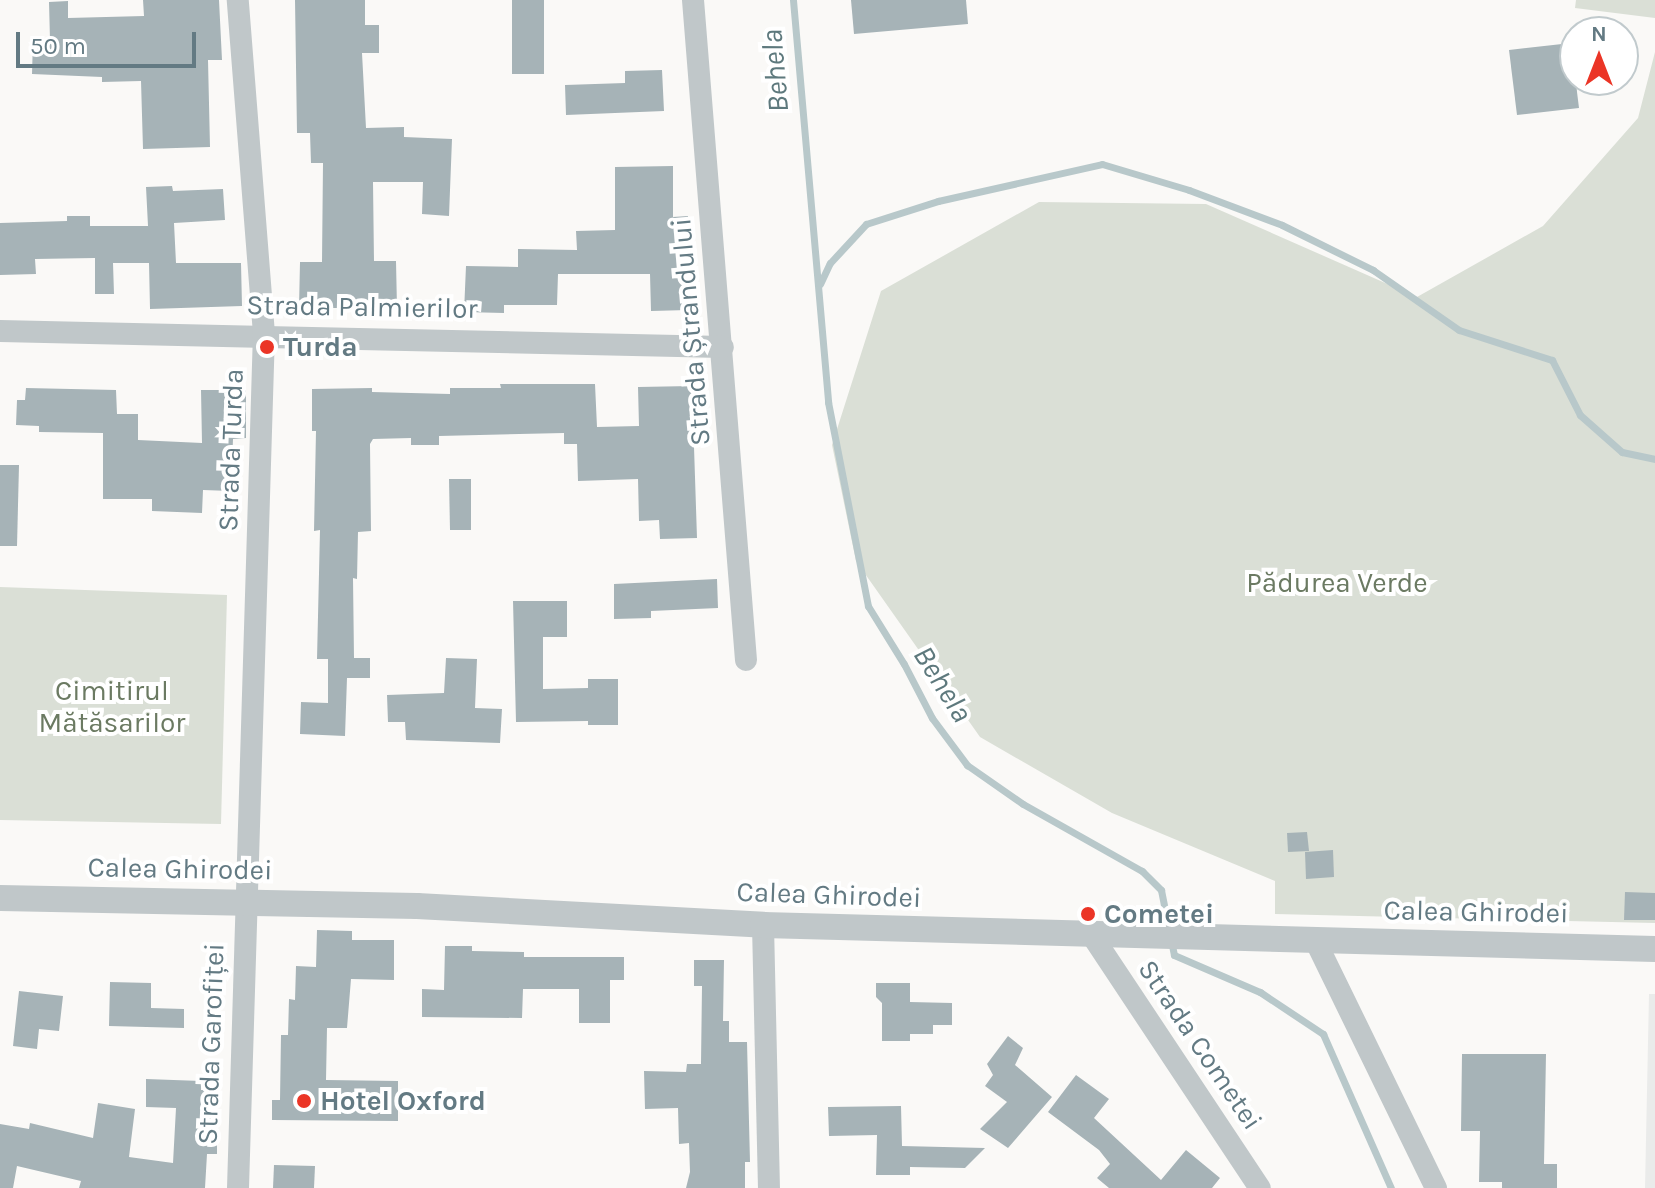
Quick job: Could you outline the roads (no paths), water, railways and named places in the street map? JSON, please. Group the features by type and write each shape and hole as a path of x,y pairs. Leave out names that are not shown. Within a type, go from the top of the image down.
{"street":[{"name":"Strada Turda","path":"238,0 264,334 245,902"},
{"name":"Strada Ștrandului","path":"693,0 746,660"},
{"name":"Strada Palmierilor","path":"0,331 264,334 723,347"},
{"name":"Calea Ghirodei","path":"0,898 417,906 763,925 1655,949"},
{"name":"Strada Garofiței","path":"238,1188 245,902"},
{"path":"763,925 769,1188"},
{"name":"Strada Cometei","path":"1091,934 1260,1188"},
{"path":"1315,940 1436,1188"}],"waterway":[{"name":"Behela","path":"793,0 828,402 868,606 904,664 932,718 967,765 1023,804 1142,871 1161,890 1174,955 1260,992 1323,1034 1391,1188"},
{"path":"820,284 830,263 866,224 938,201 1102,164 1189,190 1282,225 1373,270 1459,330 1552,360 1580,415 1622,452 1655,459"}],"place":[{"name":"Turda","path":"267,347"},
{"name":"Cometei","path":"1088,914"},
{"name":"Hotel Oxford","path":"304,1101"}],"park label":[{"name":"Pădurea Verde","path":"1337,583"},
{"name":"Cimitirul Mătăsarilor","path":"112,707"}]}
